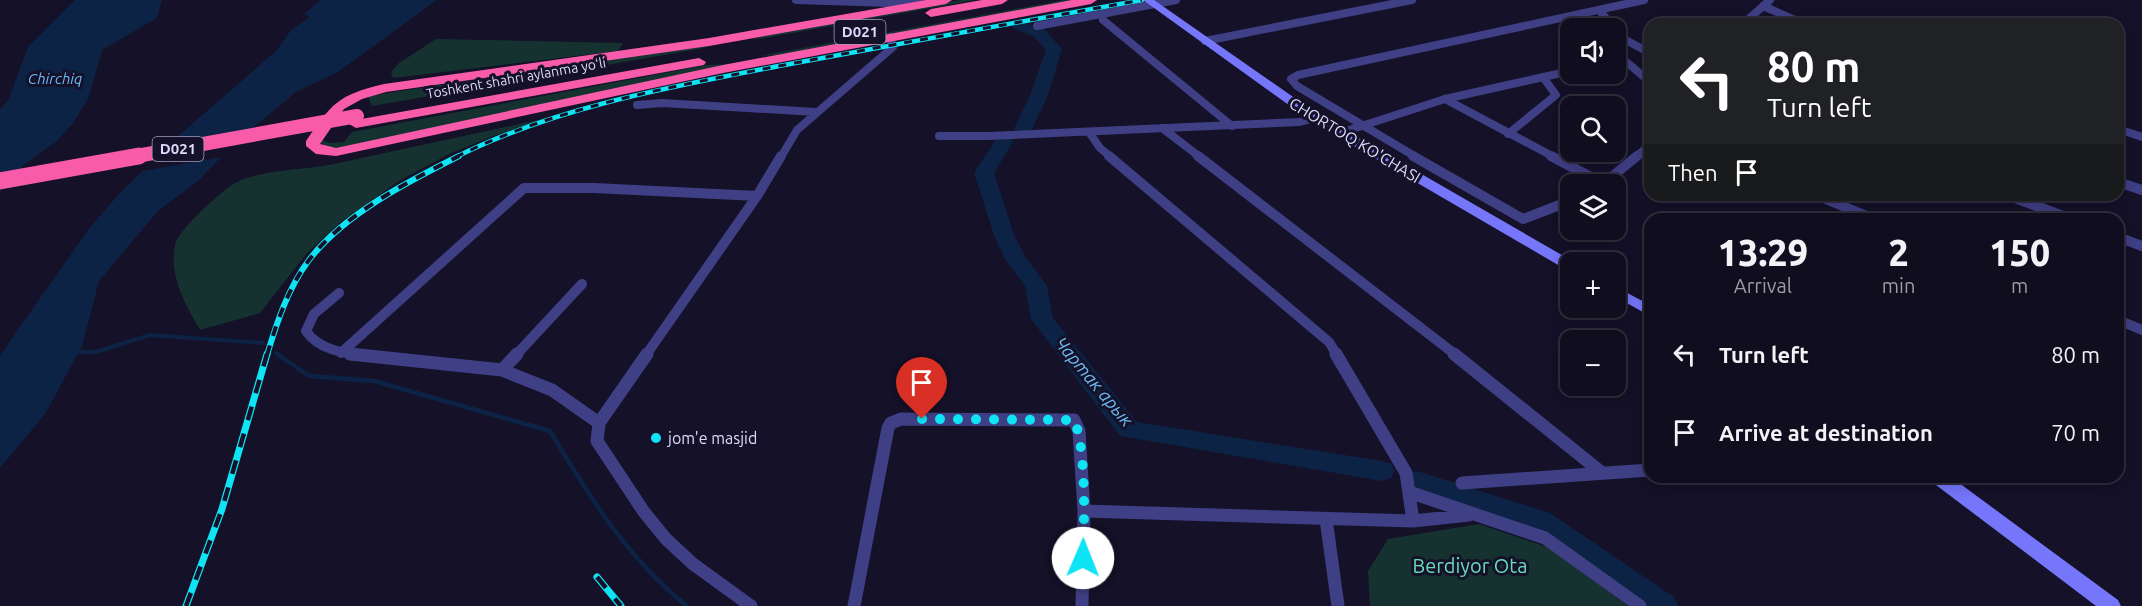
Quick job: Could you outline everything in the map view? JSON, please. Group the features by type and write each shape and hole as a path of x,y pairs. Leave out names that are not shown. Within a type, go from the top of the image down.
{"highway":[{"path":"945,0 923,2 701,44 445,78 376,90 351,98 336,109 313,141 313,146 317,150 326,152 346,150 788,56 1091,0"},
{"name":"Toshkent shahri aylanma yoʻli","path":"0,181 356,120 1002,0"},
{"name":"Toshkent shahri aylanma yoʻli","path":"681,61 1038,0"},
{"path":"681,61 773,31"},
{"path":"681,61 788,56"},
{"name":"Toshkent shahri aylanma yoʻli","path":"0,189 356,120"}],"street":[{"path":"796,0 923,2"},
{"path":"1037,26 1151,2 1176,0"},
{"path":"1205,41 1412,0"},
{"path":"1560,205 1523,219 1362,126 1292,82 1292,77 1640,0"},
{"path":"1750,18 1770,0"},
{"name":"CHORTOQ KO'CHASI","path":"1151,2 1315,118 1560,260"},
{"path":"1763,6 1790,18"},
{"path":"1599,10 1605,14 1624,39 1644,50"},
{"path":"1103,20 1232,126"},
{"path":"751,606 693,564 666,539 644,512 597,441 599,423 757,196 797,130 893,47 890,37"},
{"path":"1626,58 1644,54"},
{"path":"1626,64 1644,78"},
{"path":"1340,133 1445,99 1560,73"},
{"path":"1508,134 1556,95 1543,77"},
{"path":"1445,99 1585,174"},
{"path":"637,105 662,103 816,112"},
{"path":"939,136 1232,126 1300,122 1315,118"},
{"path":"1162,128 1470,366 1601,472"},
{"path":"2124,131 2142,137"},
{"path":"1089,132 1100,148 1329,342 1406,473 1413,522"},
{"path":"1616,174 1644,151"},
{"path":"2124,184 2142,190"},
{"path":"341,353 524,188 594,188 757,196"},
{"path":"1830,201 1860,213"},
{"path":"2023,201 2055,213"},
{"path":"2124,239 2142,246"},
{"path":"502,369 582,284"},
{"path":"339,293 307,324 306,332 310,338 341,353 502,369 552,390 599,423"},
{"path":"1626,297 1644,307"},
{"path":"2124,322 2142,330"},
{"path":"854,606 888,428 895,420 1074,420 1079,431 1084,511 1082,606"},
{"path":"1462,483 1644,470"},
{"path":"1946,483 2111,606"},
{"path":"1409,492 1545,538 1640,606"},
{"path":"1084,511 1413,522 1474,514"},
{"path":"1326,519 1338,606"}],"green space":[{"path":"961,0 976,0 753,40 773,33"},
{"path":"1064,0 1081,0 777,55 759,56"},
{"path":"436,39 623,43 618,51 393,78 391,72 399,63"},
{"path":"724,42 699,49 372,106 368,96"},
{"path":"735,64 333,149 322,144 322,140 330,143 344,142 352,132 707,65"},
{"path":"557,116 496,135 451,153 402,179 342,221 307,253 260,313 200,330 176,279 175,245 192,221 235,183 256,175 329,165"},
{"name":"Berdiyor Ota","path":"1479,524 1550,548 1628,606 1370,606 1368,571 1388,539"}],"water":[{"name":"Chirchiq","path":"75,0 162,0 157,18 102,50 89,97 73,123 56,142 25,164 0,192 0,109 8,101 28,47"},
{"path":"320,0 437,0 338,72 296,92 237,141 197,182 158,211 99,281 82,346 45,414 0,468 0,356 19,328 91,226 119,194 177,137 277,50 291,30 310,17 304,14"}],"pier":[{"path":"239,143 227,156 137,172 164,146"}],"waterway":[{"name":"Чартак арык","path":"1020,26 1039,33 1054,49 1039,95 1023,129"},
{"name":"Чартак арык","path":"1004,142 984,173 1004,235 1016,259 1036,286 1042,319 1129,430 1382,471"},
{"path":"75,352 96,352 150,335 263,343"},
{"path":"276,353 280,355"},
{"path":"277,354 309,376 374,381 550,431 579,479 628,547 646,568 687,606"},
{"name":"Чартак арык","path":"1417,481 1540,520 1663,606"}],"railway":[{"path":"456,157 533,125 655,91 824,57 1142,0"},
{"path":"267,355 289,294 309,260 323,243 378,200 459,156"},
{"path":"186,606 222,509 267,354"},
{"path":"597,577 621,606"}],"place":[{"name":"jom'e masjid","path":"656,438"}],"route":[{"path":"922,419 1074,420 1079,431 1084,511 1083,558"}]}
